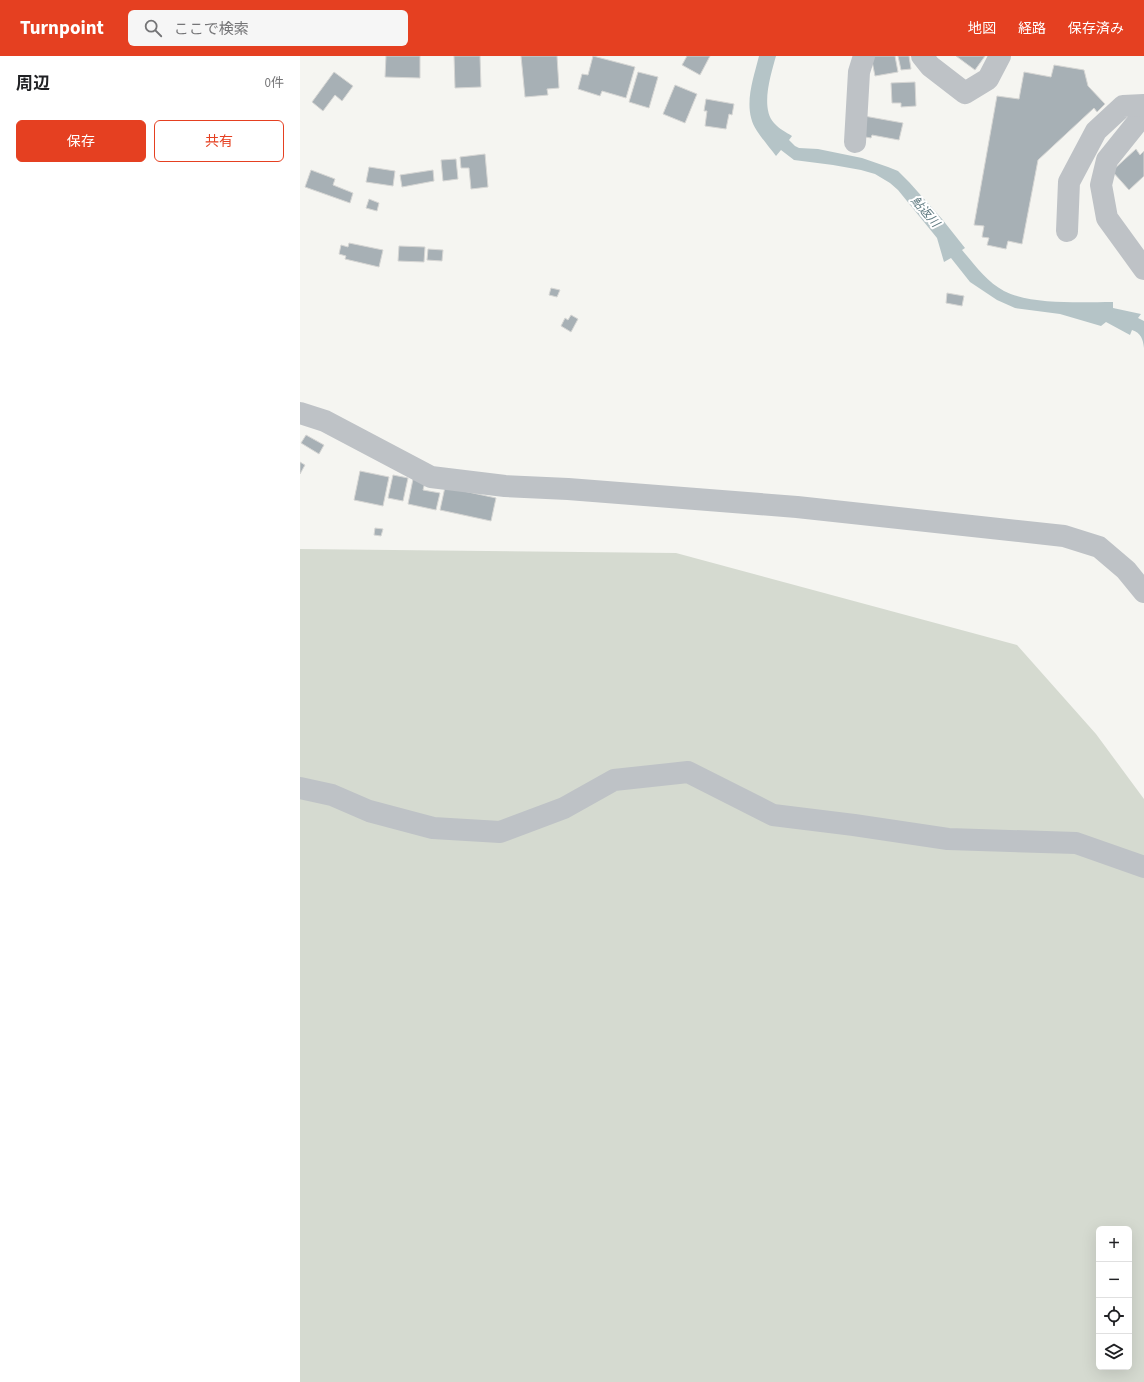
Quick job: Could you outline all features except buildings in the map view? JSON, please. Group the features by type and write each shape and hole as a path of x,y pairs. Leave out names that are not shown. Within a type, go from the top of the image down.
{"street":[{"path":"855,142 859,72 864,56"},
{"path":"922,56 930,66 965,93 988,79 1000,56"},
{"path":"1067,231 1069,182 1096,131 1123,106 1144,105"},
{"path":"1144,114 1107,160 1101,185 1106,218 1144,269"},
{"path":"300,412 325,421 431,477 505,486 568,488 797,507 1064,536 1099,547 1126,570 1144,592"},
{"path":"300,788 332,795 369,812 433,828 500,832 564,808 614,780 688,772 774,815 854,824 948,839 1076,843 1144,867"}],"shaded area":[{"path":"300,549 676,553 1017,645 1096,734 1144,799 1144,1382 300,1382"}],"water":[{"name":"鮎返川","path":"759,56 776,56 768,91 768,109 770,117 774,123 780,129 792,136 789,140 795,146 799,148 818,149 862,158 898,171 942,219 965,248 962,250 992,283 1004,291 1028,299 1057,302 1113,302 1113,308 1141,314 1138,318 1144,321 1144,348 1141,337 1138,333 1132,330 1130,335 1106,322 1101,326 1060,314 1015,308 997,300 970,282 951,258 944,262 937,238 898,190 875,174 833,165 794,160 781,150 776,156 757,131 750,113 750,94"}]}
